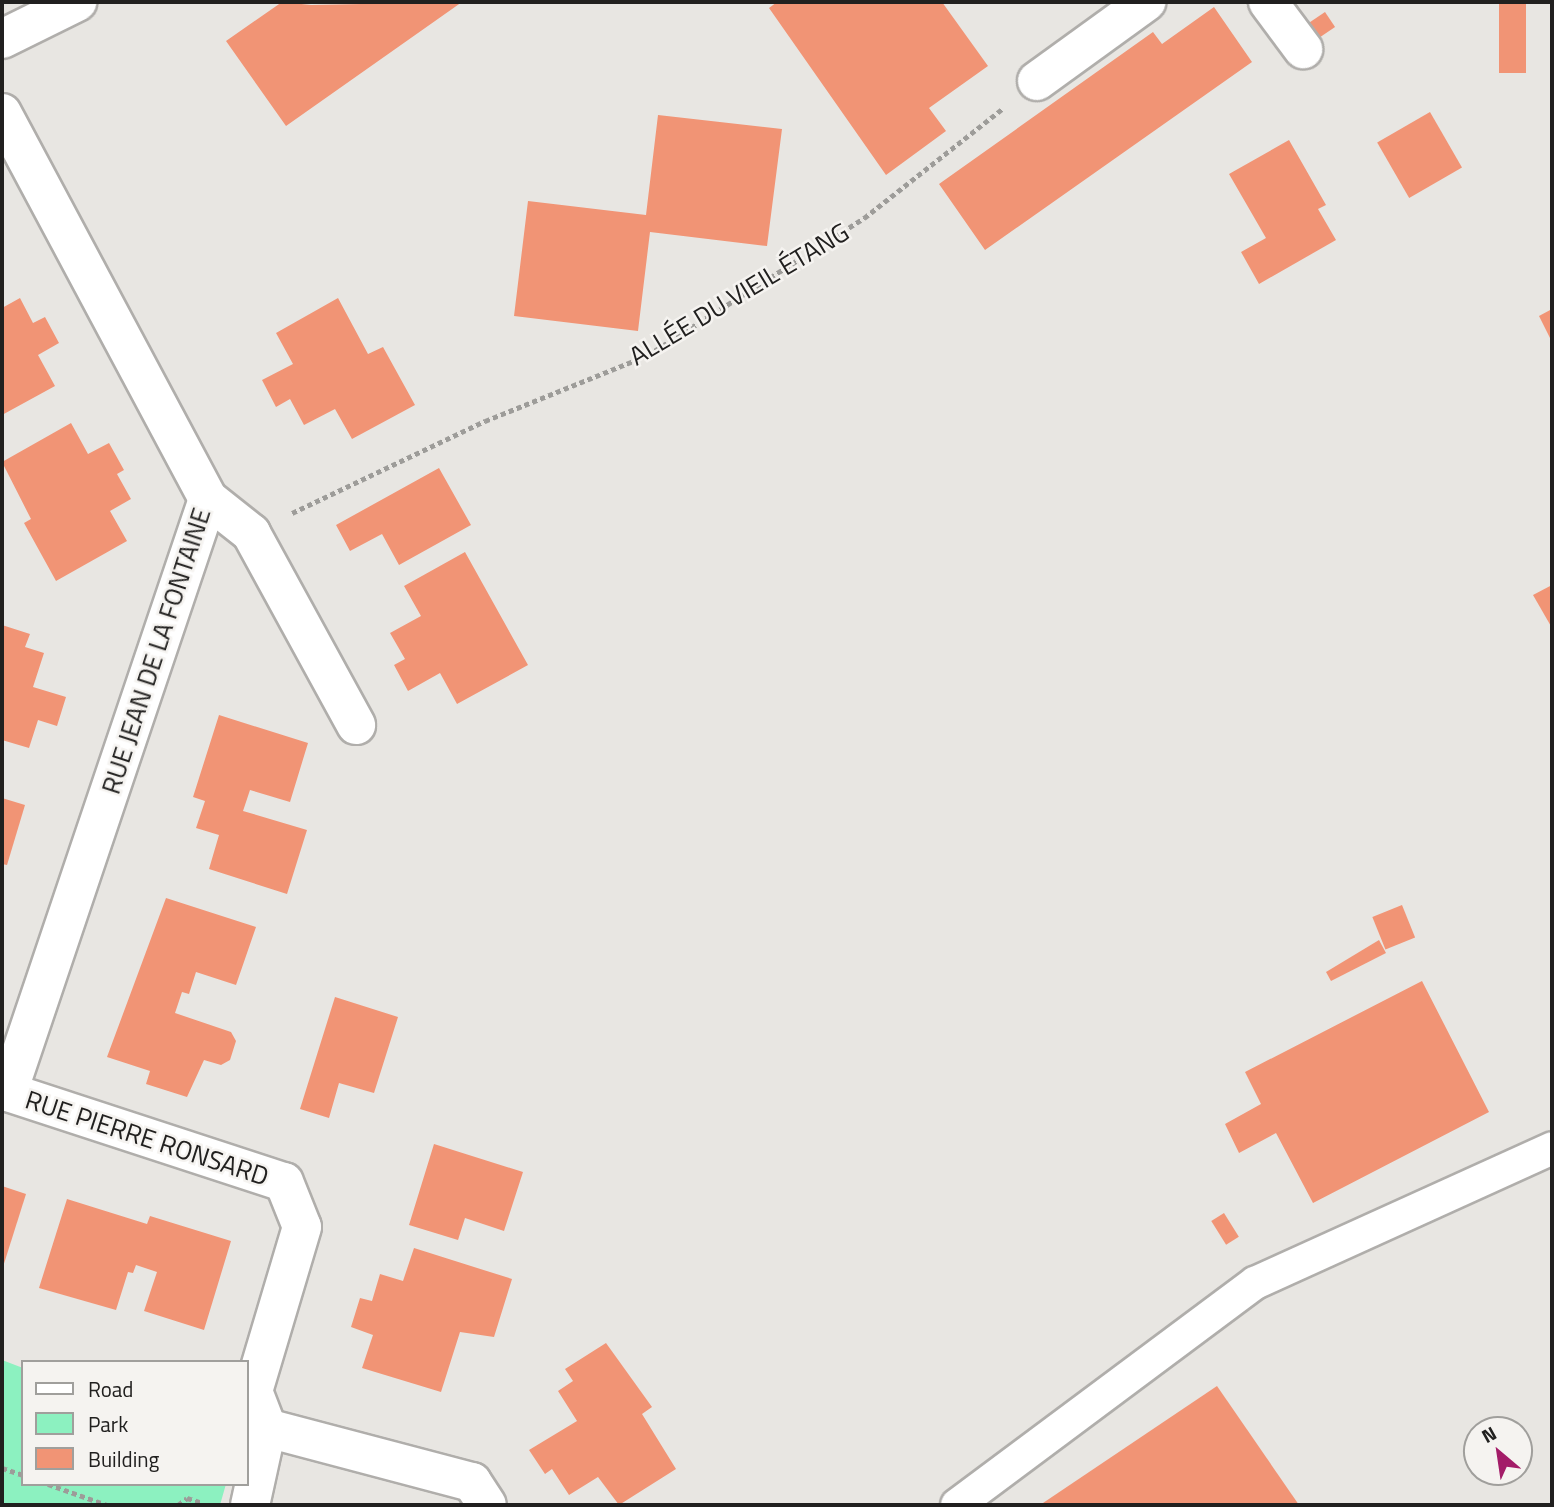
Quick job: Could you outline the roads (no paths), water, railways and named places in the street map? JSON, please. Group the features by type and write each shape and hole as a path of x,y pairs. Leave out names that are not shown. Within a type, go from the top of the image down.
{"street":[{"path":"2,39 77,2"},
{"path":"1037,81 1146,2"},
{"path":"1268,2 1303,49"},
{"name":"RUE JEAN DE LA FONTAINE","path":"2,113 208,499 5,1091"},
{"path":"208,499 251,533 356,725"},
{"name":"RUE PIERRE RONSARD","path":"5,1091 284,1182 302,1227 253,1391 267,1428"},
{"path":"250,1505 267,1428 472,1482 486,1505"}],"lane":[{"path":"957,1505 1255,1283 1552,1147"}]}
